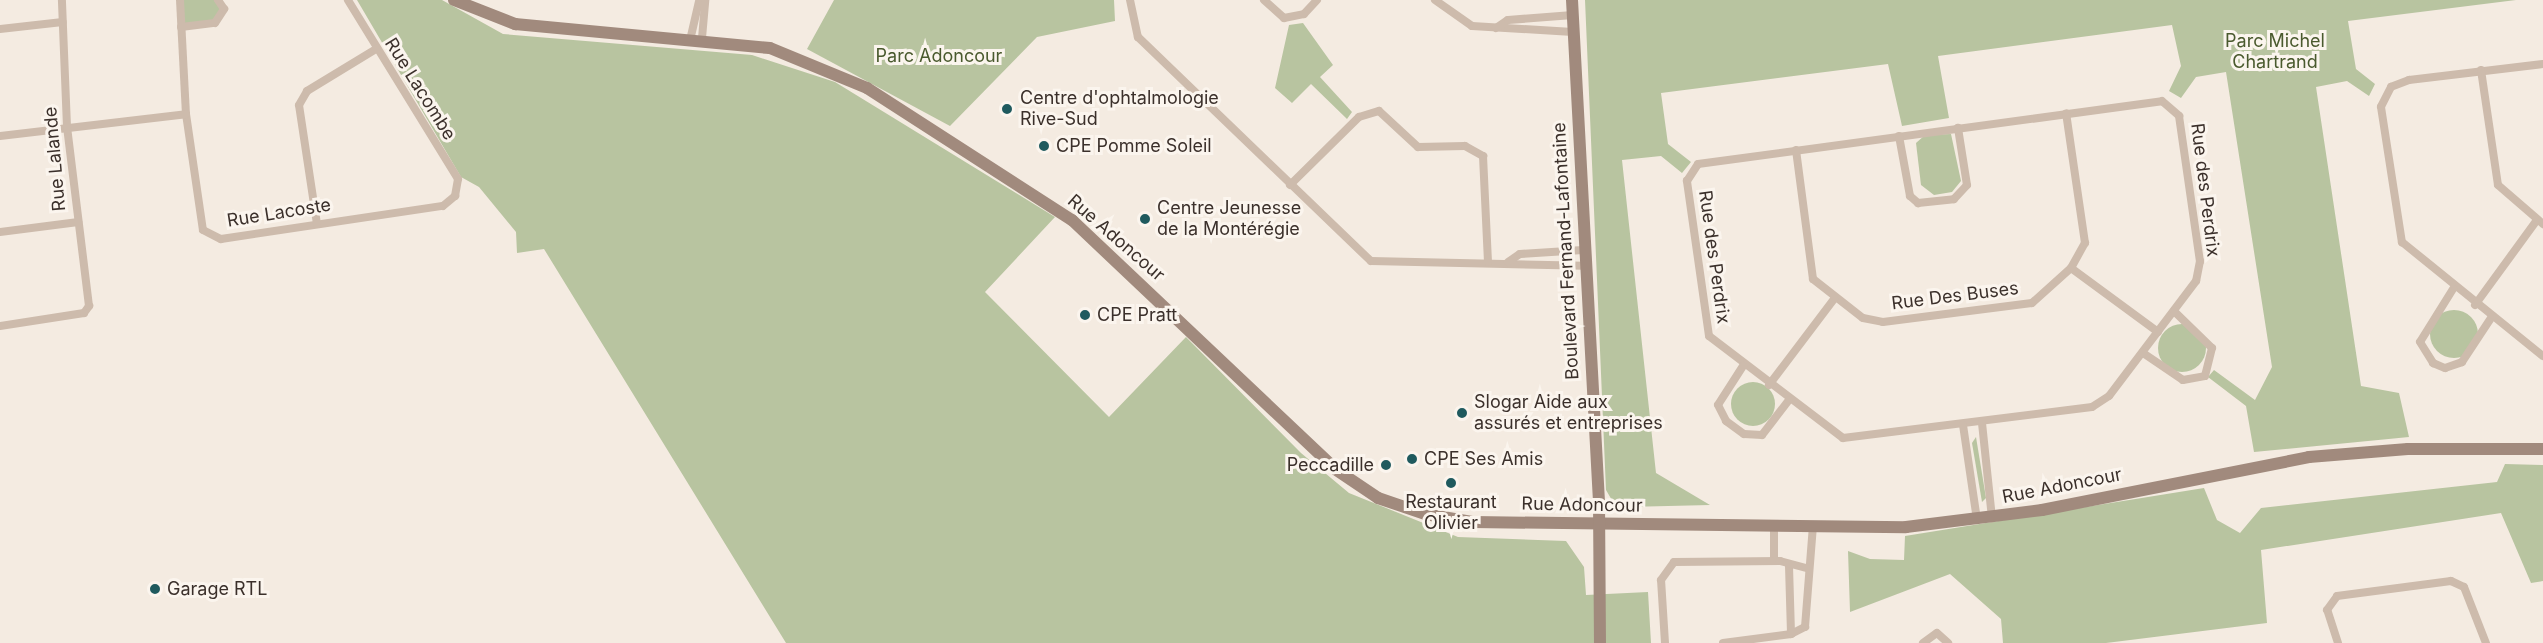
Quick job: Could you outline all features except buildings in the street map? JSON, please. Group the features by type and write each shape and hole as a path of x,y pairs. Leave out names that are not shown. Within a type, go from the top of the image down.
{"street":[{"name":"Rue Lalande","path":"0,326 84,313 89,306 67,127 62,0"},
{"name":"Rue Lacoste","path":"180,0 186,114 202,230 221,239 443,206 454,196"},
{"path":"181,27 215,23 224,9 218,0"},
{"name":"Rue Lacombe","path":"348,0 458,179 454,196"},
{"name":"Rue Adoncour","path":"454,0 515,24 696,37 770,48 839,74 926,122 1072,220 1335,469 1378,498 1425,514 1473,522 1774,526 1977,520 2309,457 2420,448 2543,448"},
{"path":"696,37 699,0"},
{"path":"696,37 705,0"},
{"path":"1130,0 1138,37 1371,261 1508,262 1584,266"},
{"path":"1264,0 1284,18 1304,14 1317,0"},
{"path":"1435,0 1472,26 1573,32"},
{"name":"Boulevard Fernand-Lafontaine","path":"1572,0 1597,524 1600,643"},
{"path":"1496,28 1508,20 1573,15"},
{"path":"0,29 63,22"},
{"path":"317,224 299,105 307,91 376,49"},
{"path":"2543,64 2409,80 2391,87 2381,108 2402,242 2453,289 2543,356"},
{"path":"2475,305 2540,222 2498,185 2481,70"},
{"name":"Rue des Perdrix","path":"2162,100 2175,108 2200,261 2196,280 2109,396 2092,407 1856,440 1831,432 1743,366 1707,331 1687,181 1698,164 1958,128 2162,100"},
{"path":"1290,185 1359,117 1379,111 1418,147 1465,146 1483,156 1488,262"},
{"path":"0,136 186,114"},
{"name":"Rue Des Buses","path":"1796,150 1809,267 1834,300 1873,322 2032,303 2071,268 2085,243 2084,222 2066,114"},
{"path":"1899,136 1910,196 1918,203 1954,199 1967,185 1958,128"},
{"path":"0,232 78,222"},
{"path":"1508,262 1520,254 1583,250"},
{"path":"2071,268 2158,332"},
{"path":"2453,289 2420,342 2433,363 2445,368 2462,362 2492,318"},
{"path":"1769,385 1834,300"},
{"path":"2143,353 2182,380 2205,376 2212,348 2174,311"},
{"path":"1743,366 1718,405 1726,421 1744,434 1762,435 1789,400"},
{"path":"1982,423 1992,518"},
{"path":"1963,425 1977,520"},
{"path":"1774,526 1774,561"},
{"path":"1723,643 1791,634 1802,630 1810,616 1807,568 1813,526"},
{"path":"1665,643 1660,583 1668,566 1682,561 1774,561 1807,568"},
{"path":"1790,566 1791,634"},
{"path":"2338,643 2328,604 2348,593 2456,582 2464,587 2486,643"},
{"path":"1923,643 1937,633 1948,643"}],"green space":[{"path":"180,0 218,0 224,9 215,23 181,27"},
{"path":"357,0 442,0 503,34 752,55 835,82 1055,217 985,292 1109,417 1186,337 1301,453 1349,493 1458,537 1566,541 1584,567 1586,595 1648,592 1651,643 786,643 544,249 517,253 516,232 479,187 461,177"},
{"name":"Parc Adoncour","path":"834,0 1114,0 1115,21 1037,37 950,126 807,49"},
{"name":"Parc Michel Chartrand","path":"1585,0 2516,0 2348,21 2356,69 2375,84 2369,96 2347,81 2316,87 2361,386 2399,393 2409,437 2254,452 2246,406 2208,377 2214,370 2255,400 2272,367 2226,72 2196,77 2181,98 2169,91 2181,66 2172,25 1938,56 1949,118 1902,126 1888,64 1661,93 1668,144 1691,162 1682,173 1661,156 1622,160 1656,473 1710,505 1626,507 1613,502 1606,490"},
{"path":"1303,23 1333,65 1320,77 1352,112 1347,119 1311,84 1292,103 1275,88 1289,25"},
{"path":"1951,134 1961,181 1952,192 1934,195 1921,185 1916,143 1925,135"},
{"path":"2449,310 2459,310 2471,317 2478,329 2478,339 2471,351 2459,358 2449,358 2434,347 2430,339 2430,329 2441,314"},
{"path":"2182,324 2199,331 2206,348 2199,365 2182,372 2165,365 2158,348 2165,331"},
{"path":"1753,382 1769,388 1775,404 1769,420 1753,426 1737,420 1731,404 1737,388"},
{"path":"1976,437 1986,498 1982,502 1972,443"},
{"path":"2505,464 2543,465 2543,581 2531,583 2501,513 2261,550 2267,623 2106,643 2003,643 2001,619 1950,574 1850,612 1848,551 1870,559 1904,560 1905,536 2204,488 2217,520 2240,533 2261,508 2497,482"}],"place":[{"name":"Centre d'ophtalmologie Rive-Sud","path":"1007,109"},
{"name":"CPE Pomme Soleil","path":"1044,146"},
{"name":"Centre Jeunesse de la Montérégie","path":"1145,219"},
{"name":"CPE Pratt","path":"1085,315"},
{"name":"Slogar Aide aux assurés et entreprises","path":"1462,413"},
{"name":"CPE Ses Amis","path":"1412,459"},
{"name":"Peccadille","path":"1386,465"},
{"name":"Restaurant Olivier","path":"1451,483"},
{"name":"Garage RTL","path":"155,589"}]}
